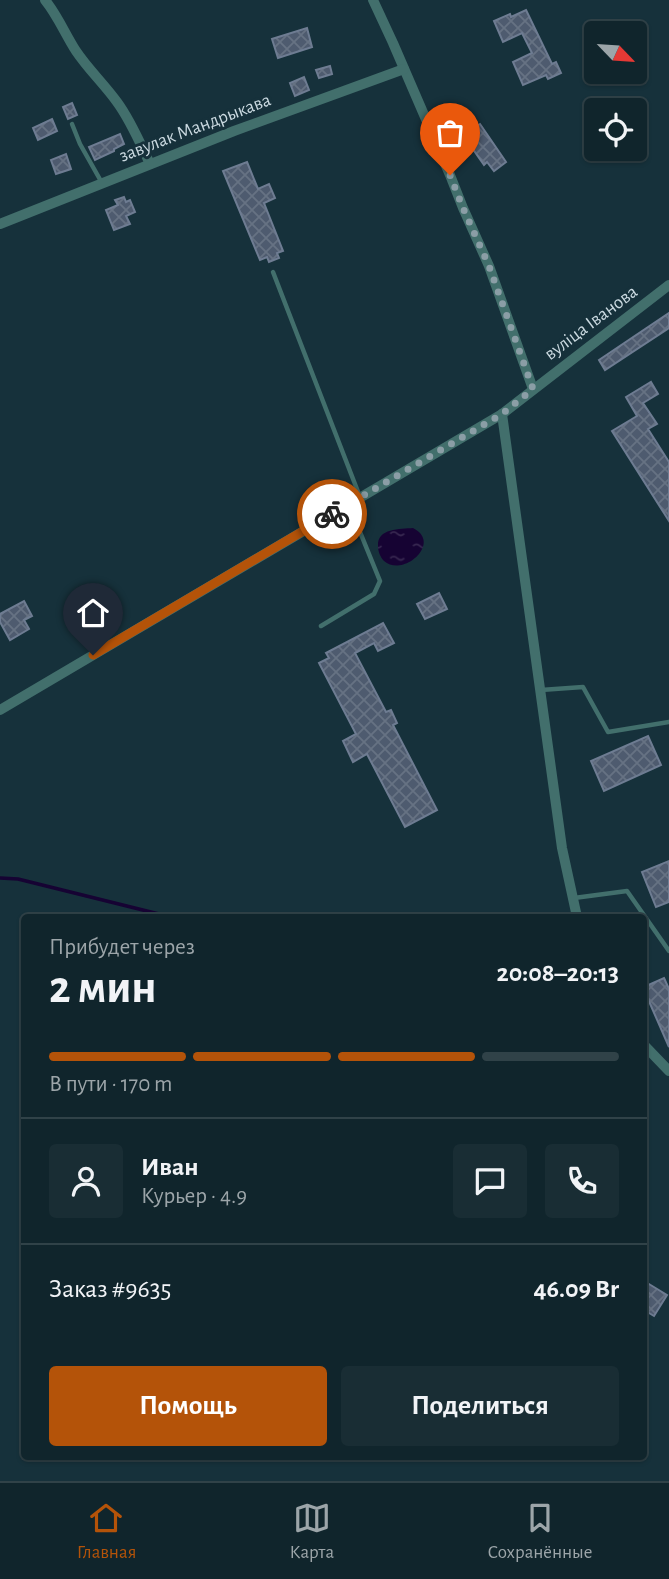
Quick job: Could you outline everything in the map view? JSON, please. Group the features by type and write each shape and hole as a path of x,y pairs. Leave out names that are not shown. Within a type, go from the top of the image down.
{"street":[{"path":"45,0 58,17 75,49 116,100 150,164"},
{"path":"373,0 489,266 533,389"},
{"name":"завулак Мандрыкава","path":"0,224 234,131 404,69"},
{"name":"вуліца Іванова","path":"0,710 502,414 669,285"},
{"path":"502,414 562,848 576,914"},
{"path":"647,1048 669,1071"}],"lane":[{"path":"72,124 102,183"},
{"path":"273,272 360,498"},
{"path":"321,626 374,594 380,581 349,504"},
{"path":"541,690 583,687 608,732 669,722"},
{"path":"573,898 627,891 644,914"},
{"path":"647,919 669,949"}],"water":[{"path":"413,528 421,534 424,542 417,556 401,565 384,561 378,548 381,536 396,529"}],"building":[{"path":"526,10 552,64 556,62 561,73 548,79 546,75 523,85 513,62 532,53 522,33 503,42 494,21"},
{"path":"307,28 312,47 278,58 272,39"},
{"path":"330,66 332,74 319,78 316,70"},
{"path":"304,77 309,90 295,96 290,83"},
{"path":"72,103 77,115 68,119 63,107"},
{"path":"52,119 57,131 38,140 33,128"},
{"path":"480,124 506,162 494,171 487,162 484,165 463,135"},
{"path":"120,134 124,144 95,160 89,147"},
{"path":"66,154 71,169 56,174 51,160"},
{"path":"247,162 258,189 269,184 275,198 264,203 283,251 277,253 279,258 269,262 267,257 260,260 223,171"},
{"path":"124,197 126,202 130,200 135,212 126,216 130,224 114,230 106,210 118,205 115,200"},
{"path":"669,313 669,328 605,370 599,360"},
{"path":"651,382 658,394 643,403 657,424 648,429 669,462 669,521 612,431 637,416 626,397"},
{"path":"439,593 447,609 425,619 417,604"},
{"path":"24,601 32,616 24,620 29,629 10,640 0,622 0,614"},
{"path":"383,623 394,643 378,651 374,643 355,653 386,712 391,710 397,723 393,725 437,810 405,827 367,754 353,762 343,741 356,734 319,663 329,658 326,653"},
{"path":"648,736 661,765 604,791 591,761"},
{"path":"669,861 669,902 656,907 642,872"},
{"path":"664,978 669,989 669,1047 647,997 647,986"},
{"path":"647,1283 667,1295 654,1316 647,1312"}],"waterway":[{"path":"0,878 18,879 159,914"}],"way so far":[{"path":"332,514 502,414 533,389 489,266 450,175"}],"route":[{"path":"93,655 332,514"}]}
